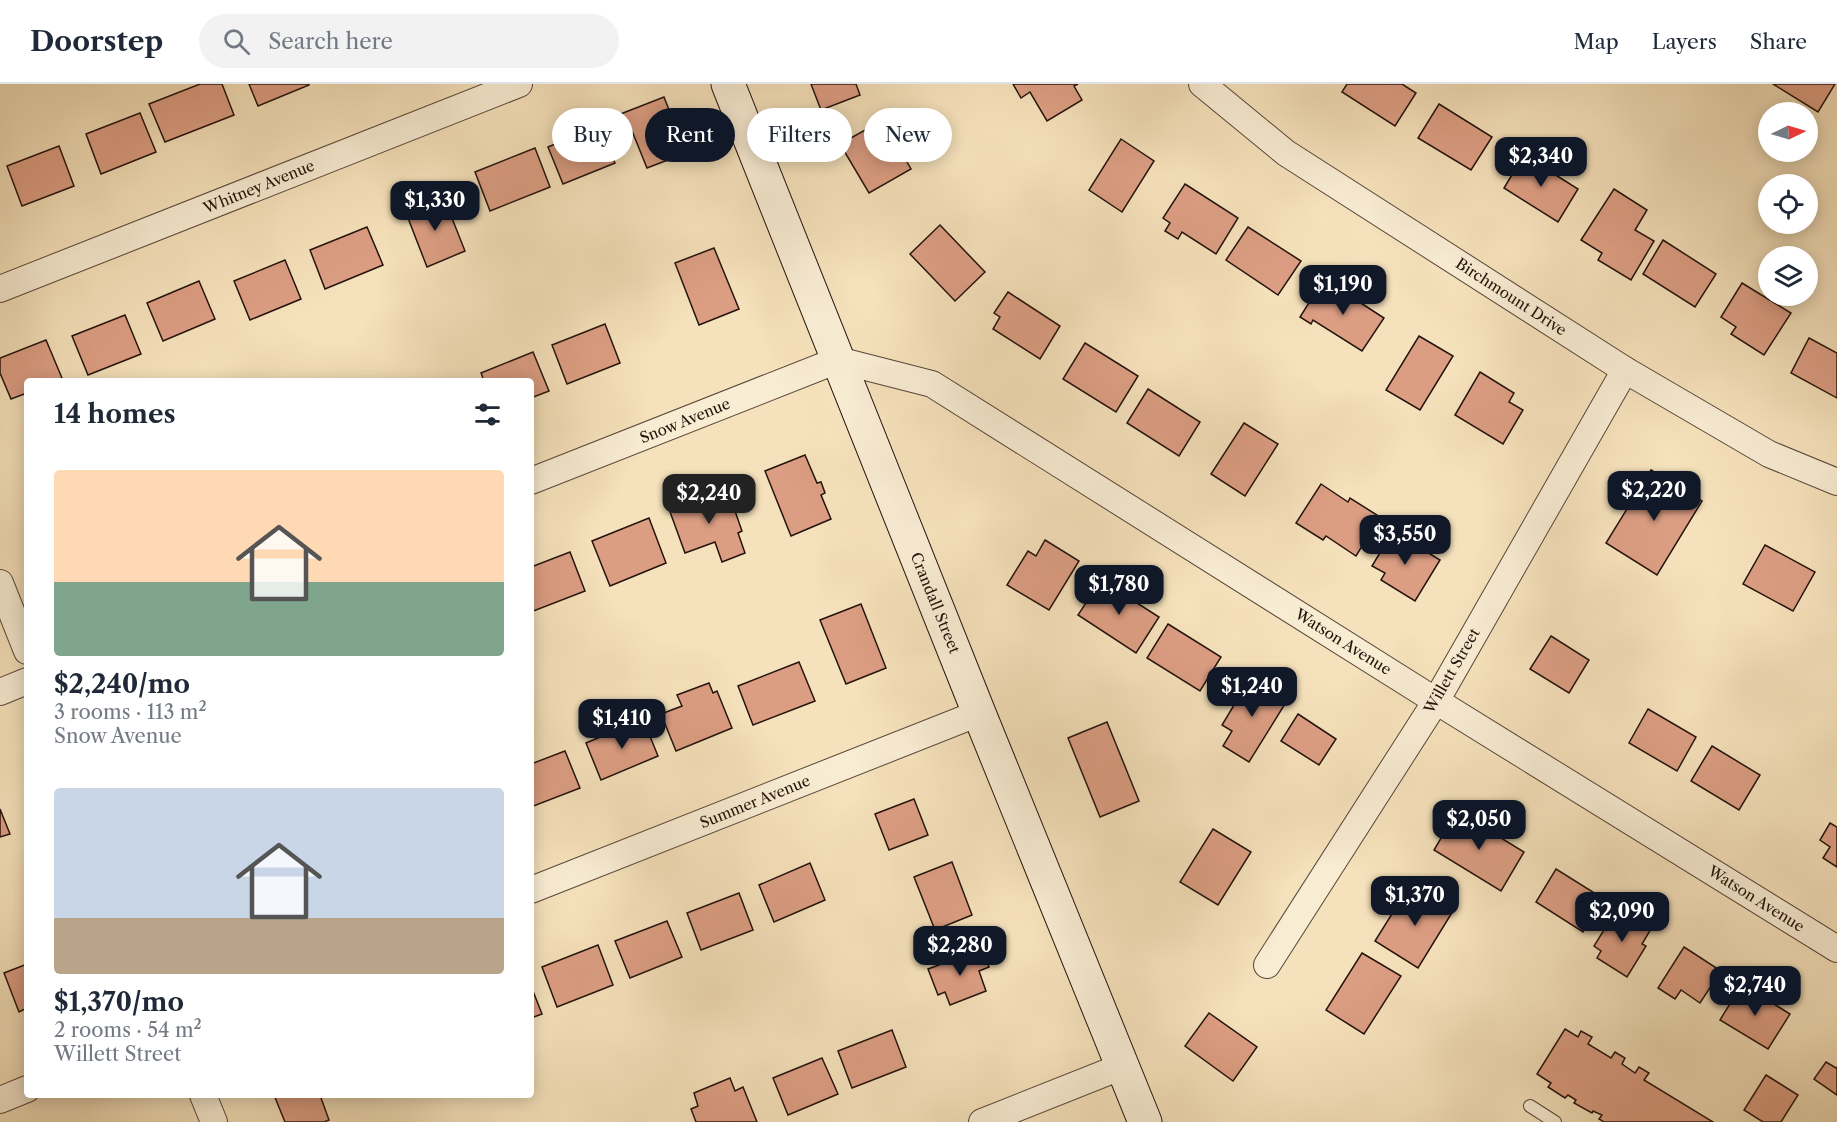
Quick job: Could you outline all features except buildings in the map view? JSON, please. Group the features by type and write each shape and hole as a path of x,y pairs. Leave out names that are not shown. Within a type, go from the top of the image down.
{"street":[{"name":"Whitney Avenue","path":"0,289 519,84"},
{"name":"Crandall Street","path":"728,84 1145,1122"},
{"name":"Birchmount Drive","path":"1202,84 1286,153 1625,370 1769,454 1837,482"},
{"name":"Snow Avenue","path":"534,480 838,360"},
{"name":"Watson Avenue","path":"838,360 932,384 1436,701 1837,949"},
{"name":"Willett Street","path":"1268,965 1436,701 1625,370"},
{"path":"0,584 24,644"},
{"path":"0,692 24,682"},
{"name":"Summer Avenue","path":"534,889 979,713"},
{"path":"982,1122 1123,1066"},
{"path":"0,1100 24,1090"},
{"path":"204,1098 214,1122"}],"lane":[{"path":"1530,1106 1555,1122"}]}
